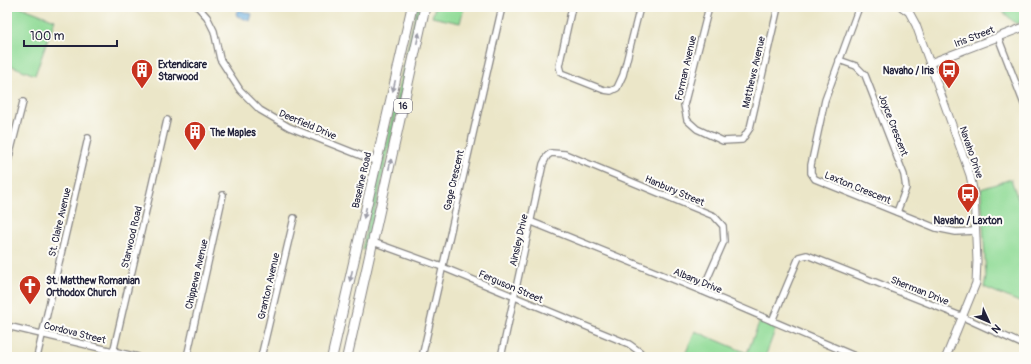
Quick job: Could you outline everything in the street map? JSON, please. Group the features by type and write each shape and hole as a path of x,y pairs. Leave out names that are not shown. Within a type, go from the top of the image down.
{"main road":[{"name":"Baseline Road","path":"332,357 412,7"},
{"name":"16","path":"347,357 425,7"}],"street":[{"name":"Deerfield Drive","path":"198,7 207,17 214,31 220,60 240,90 260,110 297,130 377,162"},
{"name":"Gage Crescent","path":"422,357 502,7"},
{"path":"572,7 559,66 561,72 601,89 611,91 617,88 623,75 640,7"},
{"name":"Forman Avenue","path":"709,7 684,105 687,120 697,129 723,141 742,140"},
{"name":"Matthews Avenue","path":"742,140 750,128 778,7"},
{"name":"Laxton Crescent","path":"859,7 825,100 811,166 811,173 815,179 936,228 956,232 975,231"},
{"name":"Navaho Drive","path":"902,7 909,12 916,25 970,175 974,194 977,261 976,283 946,357"},
{"name":"Iris Street","path":"930,63 1024,27"},
{"path":"998,37 1024,104"},
{"name":"Joyce Crescent","path":"839,60 856,66 865,75 901,168 906,188 898,212"},
{"path":"7,165 22,102"},
{"name":"Starwood Road","path":"112,354 167,120"},
{"name":"St. Claire Avenue","path":"37,357 88,138"},
{"name":"Ainsley Drive","path":"501,357 544,164 547,156 551,153"},
{"name":"Hanbury Street","path":"551,153 564,154 714,216 723,226 724,241 702,291"},
{"name":"Chippewa Avenue","path":"187,357 223,196"},
{"name":"Granton Avenue","path":"261,357 294,218"},
{"name":"Albany Drive","path":"532,222 702,291 857,357"},
{"name":"Ferguson Street","path":"373,242 442,267 514,298 629,344 640,355"},
{"name":"Sherman Drive","path":"772,321 799,257 808,255 963,318 1024,345"},
{"name":"Cordova Street","path":"7,326 42,333 112,354 138,357"}],"green space":[{"path":"7,7 21,7 55,20 35,75 7,64"},
{"path":"417,7 420,7 419,16 366,250 362,249"},
{"path":"435,7 464,7 460,23 432,17"},
{"path":"998,7 1024,7 1024,20 1016,24"},
{"path":"1011,179 1024,217 1024,304 984,287 986,277 981,189"},
{"path":"761,318 777,325 765,357 684,357 695,331 747,353"}],"water":[{"path":"239,10 252,14 250,21 237,16 236,13"}],"place":[{"name":"Extendicare Starwood","path":"142,90"},
{"name":"Navaho / Iris","path":"949,90"},
{"name":"The Maples","path":"195,152"},
{"name":"Navaho / Laxton","path":"968,214"},
{"name":"St. Matthew Romanian Orthodox Church","path":"30,306"}]}
